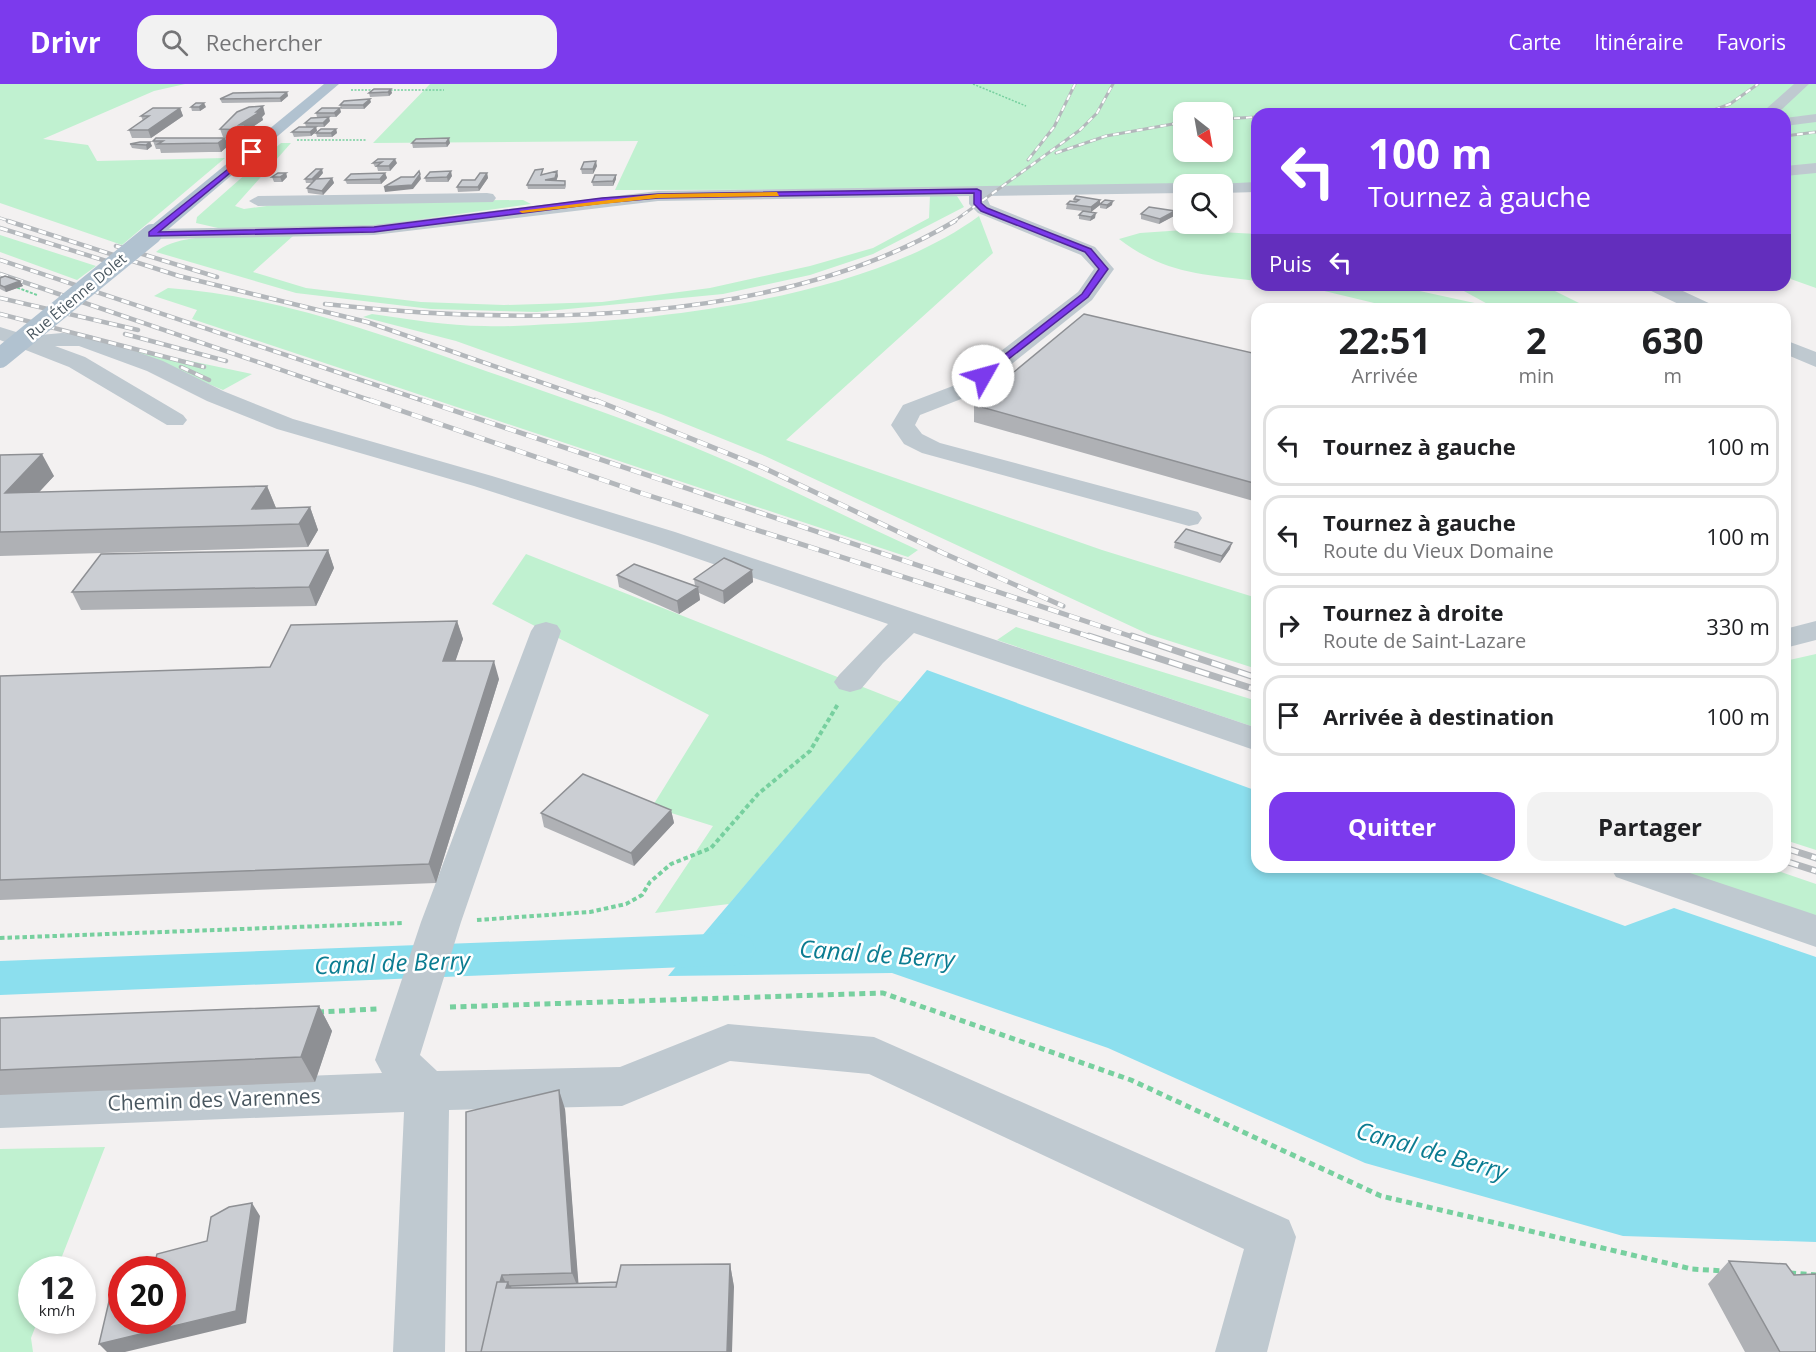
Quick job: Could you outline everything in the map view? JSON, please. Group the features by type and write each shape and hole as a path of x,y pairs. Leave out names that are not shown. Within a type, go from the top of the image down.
{"main road":[{"name":"Rue Étienne Dolet","path":"0,358 330,87"}],"street":[{"path":"1775,108 1802,84"},
{"path":"1791,121 1816,118"},
{"path":"1791,170 1816,168"},
{"path":"1233,188 1251,187"},
{"path":"152,234 374,230 565,205 658,196 1173,188"},
{"path":"977,191 978,204 984,209 1088,250 1104,269 1085,296 966,389 911,410 903,425 913,439 931,448 1189,518"},
{"path":"258,201 533,197 553,199 565,205"},
{"path":"1667,291 1693,303"},
{"path":"0,333 77,362 175,420"},
{"path":"27,343 62,339 82,340 154,366 215,396 285,424 483,480 654,534 1251,738"},
{"path":"1791,349 1816,360"},
{"path":"850,682 872,656 908,622"},
{"path":"1791,637 1816,630"},
{"path":"419,1352 427,1091 398,1060 438,933 546,631"},
{"path":"1647,873 1816,931"},
{"name":"Chemin des Varennes","path":"0,1108 427,1091 622,1086 728,1042 874,1056 1272,1237 1241,1352"}],"path":[{"path":"973,84 1026,106"},
{"path":"330,87 444,90"},
{"path":"266,141 367,140"},
{"path":"9,285 28,292"}],"green space":[{"path":"0,84 185,84 154,91 43,139 88,145 97,161 225,158 122,245 0,203"},
{"path":"430,84 1816,84 1816,288 1791,279 1791,108 1251,108 1251,188 1233,187 1233,174 1173,174 1173,189 615,190 638,141 373,143"},
{"path":"281,143 291,143 235,206 244,209 295,202 523,200 531,204 357,228 218,228 196,223 197,217"},
{"path":"930,195 957,196 964,207 873,254 810,275 723,294 537,312 431,309 296,293 156,252 168,245 202,237 293,236 253,272 306,288 421,302 504,305 602,302 710,288 810,266 873,248 929,218"},
{"path":"979,216 993,253 786,440 1102,550 1251,596 1251,667 1148,634 765,456 661,414 456,341 363,317 372,314 457,325 510,326 659,316 775,297 832,283 886,265 936,243"},
{"path":"1173,231 1173,234 1251,234 1251,280 1201,274 1168,266 1136,251 1119,239 1140,233"},
{"path":"0,235 96,266 77,280 0,252"},
{"path":"168,288 244,298 282,306 430,351 598,410 697,448 918,550 908,557 192,319 197,310 154,296"},
{"path":"1324,291 1420,291 1475,303 1374,303"},
{"path":"1464,291 1555,291 1579,303 1486,303"},
{"path":"115,345 252,374 223,390"},
{"path":"526,554 901,702 729,904 655,913 713,826 652,807 709,715 492,604"},
{"path":"1016,627 1251,699 1251,726 997,640"},
{"path":"1816,654 1816,850 1791,842 1791,660"},
{"path":"1685,873 1784,873 1816,884 1816,917"},
{"path":"105,1147 62,1256 18,1256 18,1334 33,1334 33,1352 0,1352 0,1149"}],"water":[{"path":"927,670 1251,789 1251,873 1480,873 1625,926 1674,908 1816,957 1816,1242 1623,1236 1365,1163 1108,1048 892,973 668,976"}],"building":[{"path":"374,89 391,89 388,92 369,93"},
{"path":"287,92 280,98 220,99 233,93"},
{"path":"370,99 363,105 340,105 344,101"},
{"path":"196,103 204,103 199,107 191,107"},
{"path":"263,106 256,112 260,112 239,125 246,125 241,130 220,129 237,112 249,107"},
{"path":"153,108 180,108 148,130 129,130 149,116 141,116"},
{"path":"322,108 340,108 334,113 316,113"},
{"path":"329,117 323,123 305,123 311,118"},
{"path":"299,127 316,127 310,132 292,132"},
{"path":"321,129 336,129 331,133 316,133"},
{"path":"156,138 225,138 218,143 158,144 163,141 153,141"},
{"path":"449,138 446,143 412,143 416,139"},
{"path":"150,142 146,145 130,144"},
{"path":"378,159 395,159 389,166 377,166 382,162 373,163"},
{"path":"596,161 593,169 581,169 584,162"},
{"path":"316,169 322,169 312,179 305,179"},
{"path":"543,169 541,175 557,171 555,178 545,180 565,181 565,185 527,185 535,170"},
{"path":"419,171 420,174 412,185 384,187 401,177 414,177"},
{"path":"451,171 447,177 425,178 430,172"},
{"path":"278,173 286,173 280,177 272,177"},
{"path":"385,173 380,179 345,180 351,174"},
{"path":"480,173 487,173 478,187 457,187 462,180 475,180"},
{"path":"595,175 616,175 613,181 592,182"},
{"path":"332,178 322,191 307,188 316,179"},
{"path":"1076,196 1100,200 1091,207 1067,204 1070,201 1079,200 1074,199"},
{"path":"1105,200 1113,201 1107,205 1100,204"},
{"path":"1149,207 1173,211 1160,219 1141,214"},
{"path":"1083,211 1096,213 1091,217 1079,215"},
{"path":"5,276 20,281 4,287 0,285 0,278"},
{"path":"1084,314 1251,353 1251,482 974,405"},
{"path":"42,454 5,493 267,486 252,509 310,507 299,524 0,532 0,455"},
{"path":"1186,529 1232,543 1222,556 1175,542"},
{"path":"328,550 309,587 72,592 101,554"},
{"path":"724,558 752,570 723,591 694,579"},
{"path":"634,564 698,587 677,601 617,575"},
{"path":"457,621 443,661 494,661 429,864 0,880 0,676 270,667 291,625"},
{"path":"583,774 671,810 631,853 541,813"},
{"path":"319,1006 301,1057 0,1070 0,1018"},
{"path":"559,1090 572,1273 502,1275 500,1282 497,1282 481,1352 466,1352 466,1112"},
{"path":"252,1203 236,1311 186,1323 186,1256 156,1256 157,1254 207,1241 211,1217 229,1207"},
{"path":"1729,1261 1786,1264 1794,1275 1816,1274 1816,1352 1780,1352"},
{"path":"730,1264 727,1352 481,1352 497,1282 508,1282 506,1288 616,1287 621,1265"},
{"path":"617,1282 616,1287 511,1288 510,1286"},
{"path":"108,1306 108,1334 141,1334 99,1344"}],"waterway":[{"name":"Canal de Berry","path":"0,978 736,949"}],"railway":[{"path":"1028,160 1054,127 1075,84"},
{"path":"953,222 1080,130 1097,113 1113,84"},
{"path":"1719,108 1730,104 1758,84"},
{"path":"1233,118 1251,117"},
{"path":"1056,153 1106,136 1173,124"},
{"path":"1791,135 1816,132"},
{"path":"0,218 12,222"},
{"path":"8,221 179,276 367,322 598,402"},
{"path":"325,304 482,315 565,315 648,310 731,299 810,281 886,256 955,221"},
{"path":"0,228 116,264"},
{"path":"116,246 217,277"},
{"path":"0,260 427,402"},
{"path":"0,274 375,402"},
{"path":"0,298 138,330"},
{"path":"0,314 204,367"},
{"path":"125,334 226,361"},
{"path":"181,367 209,380"},
{"path":"370,400 641,493 1094,638"},
{"path":"422,400 1136,638"},
{"path":"595,400 764,468 943,553 1063,606"},
{"path":"1089,636 1251,688"},
{"path":"1132,636 1251,676"},
{"path":"1791,850 1816,858"},
{"path":"1791,863 1816,871"}],"slow traffic":[{"path":"522,211 658,196 777,194"}],"route":[{"path":"252,152 152,234 374,230 658,196 977,191 978,204 984,209 1088,250 1104,269 1085,296 983,376"}]}
